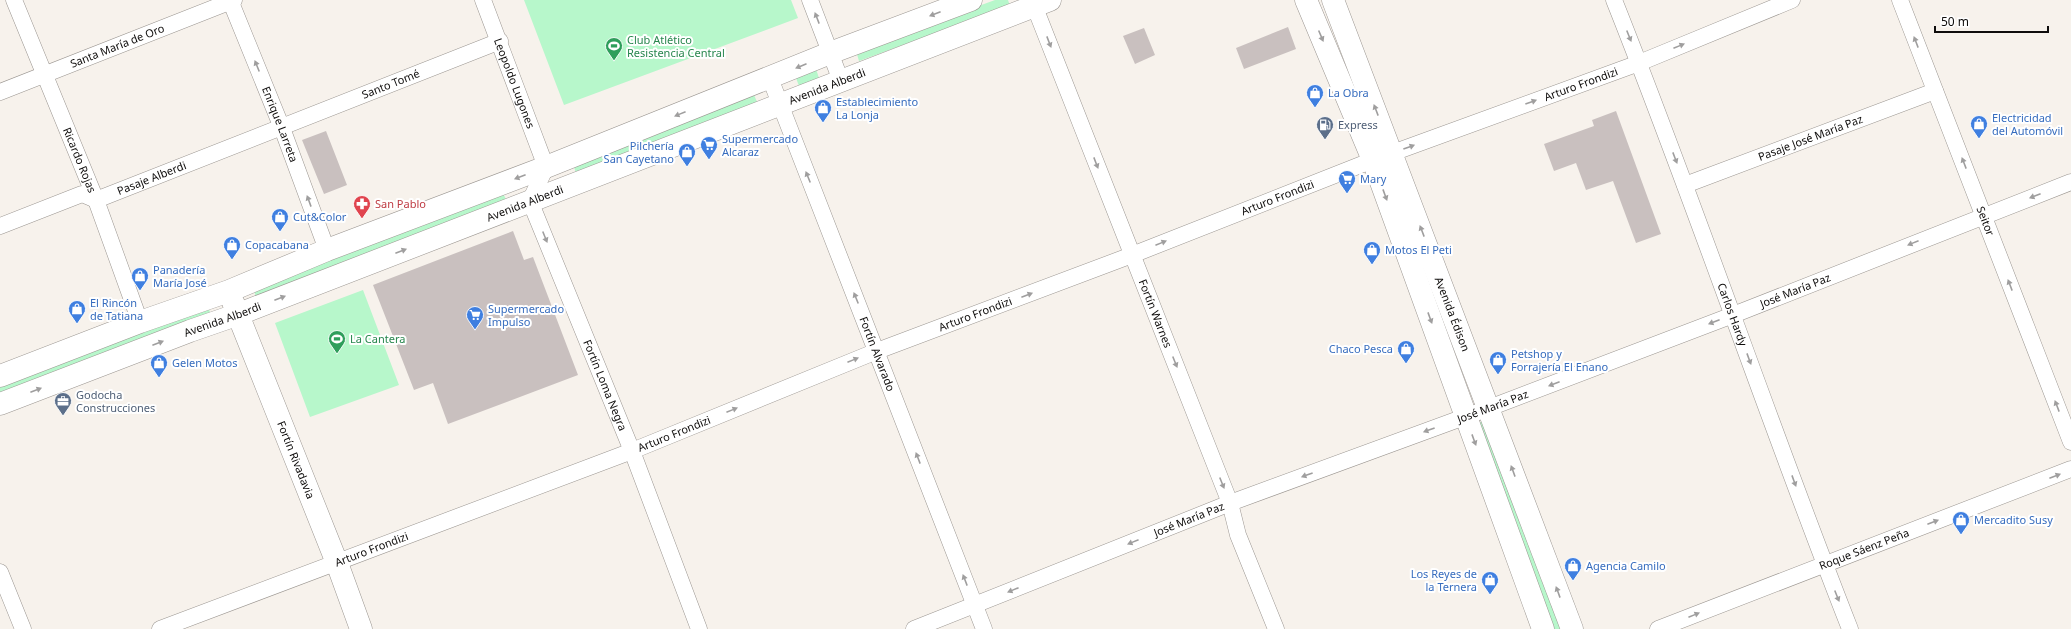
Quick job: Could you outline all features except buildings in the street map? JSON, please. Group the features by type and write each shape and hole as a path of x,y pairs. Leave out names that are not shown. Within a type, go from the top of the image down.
{"main road":[{"path":"0,376 140,322 229,291 327,250 546,167 830,53 971,0"},
{"name":"Avenida Édison","path":"1306,0 1382,156 1489,408 1572,629"},
{"name":"Avenida Édison","path":"1334,0 1382,156 1466,417 1543,629"},
{"name":"Avenida Alberdi","path":"0,404 239,314 841,81 1039,2"},
{"name":"Fortín Rivadavia","path":"229,291 337,563 361,629"}],"street":[{"name":"Ricardo Rojas","path":"14,0 96,200 140,322"},
{"name":"Leopoldo Lugones","path":"483,0 500,41 546,167"},
{"path":"810,0 841,81"},
{"name":"Carlos Hardy","path":"1614,0 1639,63 1824,563 1850,629"},
{"name":"Arturo Frondizi","path":"160,629 632,451 877,350 1132,255 1382,156 1639,63 1792,0"},
{"name":"Seitor","path":"1900,0 2071,442"},
{"name":"Santa María de Oro","path":"0,92 231,1"},
{"name":"Enrique Larreta","path":"231,1 282,128 327,250"},
{"name":"Fortín Warnes","path":"1039,2 1132,255 1230,503 1238,535 1276,629"},
{"name":"Santo Tomé","path":"282,128 500,41"},
{"name":"Fortín Alvarado","path":"770,78 877,350 984,629"},
{"name":"Pasaje José María Paz","path":"1685,186 1935,91"},
{"name":"Pasaje Alberdi","path":"96,200 282,128"},
{"path":"530,201 546,167"},
{"name":"José María Paz","path":"914,629 975,606 1230,503 1466,417 1732,315 2071,182"},
{"path":"0,226 82,194 96,200"},
{"name":"Fortín Loma Negra","path":"530,201 632,451 699,629"},
{"name":"Roque Sáenz Peña","path":"1658,629 1824,563 2071,469"},
{"path":"0,572 23,629"}],"green space":[{"name":"Club Atlético Resistencia Central","path":"524,0 791,0 798,18 564,105"},
{"path":"995,0 1008,0 1010,6 859,61 856,51"},
{"path":"816,69 819,78 799,86 796,78"},
{"path":"754,95 758,104 577,175 573,165"},
{"path":"503,193 507,202 256,297 253,288"},
{"name":"La Cantera","path":"363,290 399,385 310,417 275,323"},
{"path":"208,306 211,315 0,395 0,385"},
{"path":"1485,420 1566,629 1552,629 1474,425"}],"place":[{"name":"Club Atlético Resistencia Central","path":"614,61"},
{"name":"La Obra","path":"1315,108"},
{"name":"Establecimiento La Lonja","path":"823,123"},
{"name":"Electricidad del Automóvil","path":"1979,139"},
{"name":"Express","path":"1325,140"},
{"name":"Supermercado Alcaraz","path":"709,160"},
{"name":"Pilchería San Cayetano","path":"687,167"},
{"name":"Mary","path":"1347,194"},
{"name":"San Pablo","path":"362,219"},
{"name":"Cut&Color","path":"280,232"},
{"name":"Copacabana","path":"232,260"},
{"name":"Motos El Peti","path":"1372,265"},
{"name":"Panadería María José","path":"140,291"},
{"name":"El Rincón de Tatiana","path":"77,324"},
{"name":"Supermercado Impulso","path":"475,330"},
{"name":"La Cantera","path":"337,354"},
{"name":"Chaco Pesca","path":"1406,364"},
{"name":"Petshop y Forrajería El Enano","path":"1498,375"},
{"name":"Gelen Motos","path":"159,378"},
{"name":"Godocha Construcciones","path":"63,416"},
{"name":"Mercadito Susy","path":"1961,535"},
{"name":"Agencia Camilo","path":"1573,581"},
{"name":"Los Reyes de la Ternera","path":"1490,595"}]}
